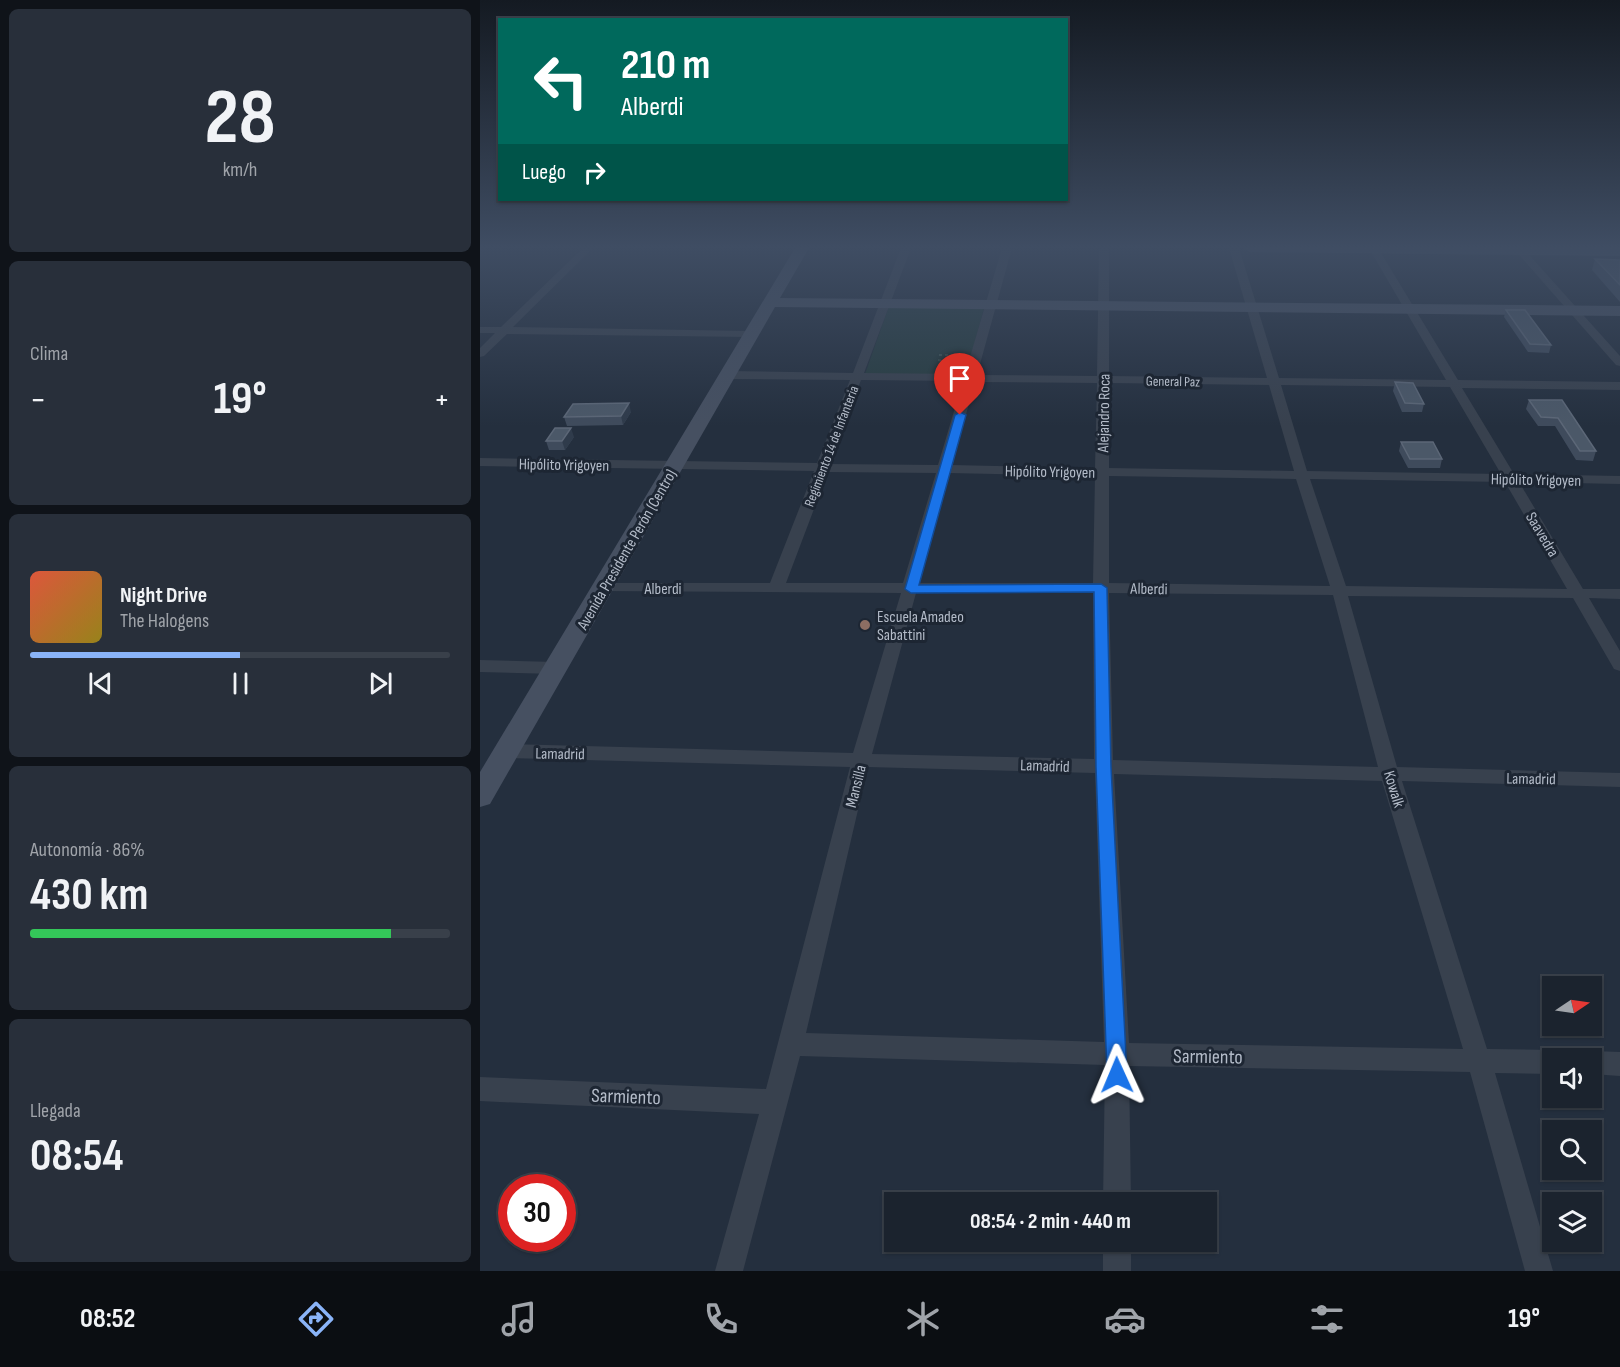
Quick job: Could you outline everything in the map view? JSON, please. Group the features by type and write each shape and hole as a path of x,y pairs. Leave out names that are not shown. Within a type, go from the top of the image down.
{"main road":[{"name":"Avenida Presidente Perón (Centro)","path":"480,796 605,588 767,307"},
{"path":"1277,307 1620,311"}],"street":[{"path":"480,354 527,307"},
{"name":"Regimiento 14 de Infanteria","path":"776,589 883,307"},
{"name":"Mansilla","path":"729,1271 773,1102 791,1044 861,759 945,470 967,370 991,307"},
{"name":"Alejandro Roca","path":"1104,307 1101,588 1104,767 1117,1054 1117,1192"},
{"name":"Kowalk","path":"1252,307 1302,476 1339,590 1390,775 1479,1061 1539,1271"},
{"path":"1571,307 1620,363"},
{"name":"Saavedra","path":"1411,309 1620,666"},
{"path":"480,330 750,334"},
{"name":"General Paz","path":"727,375 858,376 967,370 1104,380 1620,386"},
{"name":"Hipólito Yrigoyen","path":"480,462 1620,480"},
{"name":"Alberdi","path":"605,588 1101,588 1620,594"},
{"path":"480,666 555,668"},
{"name":"Lamadrid","path":"507,751 1620,780"},
{"name":"Sarmiento","path":"791,1044 1117,1054 1542,1062"},
{"path":"1602,1063 1620,1064"},
{"name":"Sarmiento","path":"480,1089 773,1102"},
{"path":"1117,1252 1117,1271"}],"path":[{"path":"939,355 965,355"},
{"path":"938,360 967,370"}],"green space":[{"path":"889,307 984,308 966,375 865,374"}],"building":[{"path":"1506,310 1525,310 1551,345 1530,344"},
{"path":"1395,382 1413,383 1424,404 1405,403"},
{"path":"1529,400 1562,400 1596,451 1580,451 1558,418 1541,417"},
{"path":"629,403 621,416 564,417 573,404"},
{"path":"555,428 571,428 562,441 546,441"},
{"path":"1401,442 1433,442 1442,459 1410,459"}],"place":[{"name":"Escuela Amadeo Sabattini","path":"865,625"}],"route":[{"path":"960,415 911,589 1101,588 1104,767 1117,1075"}]}
